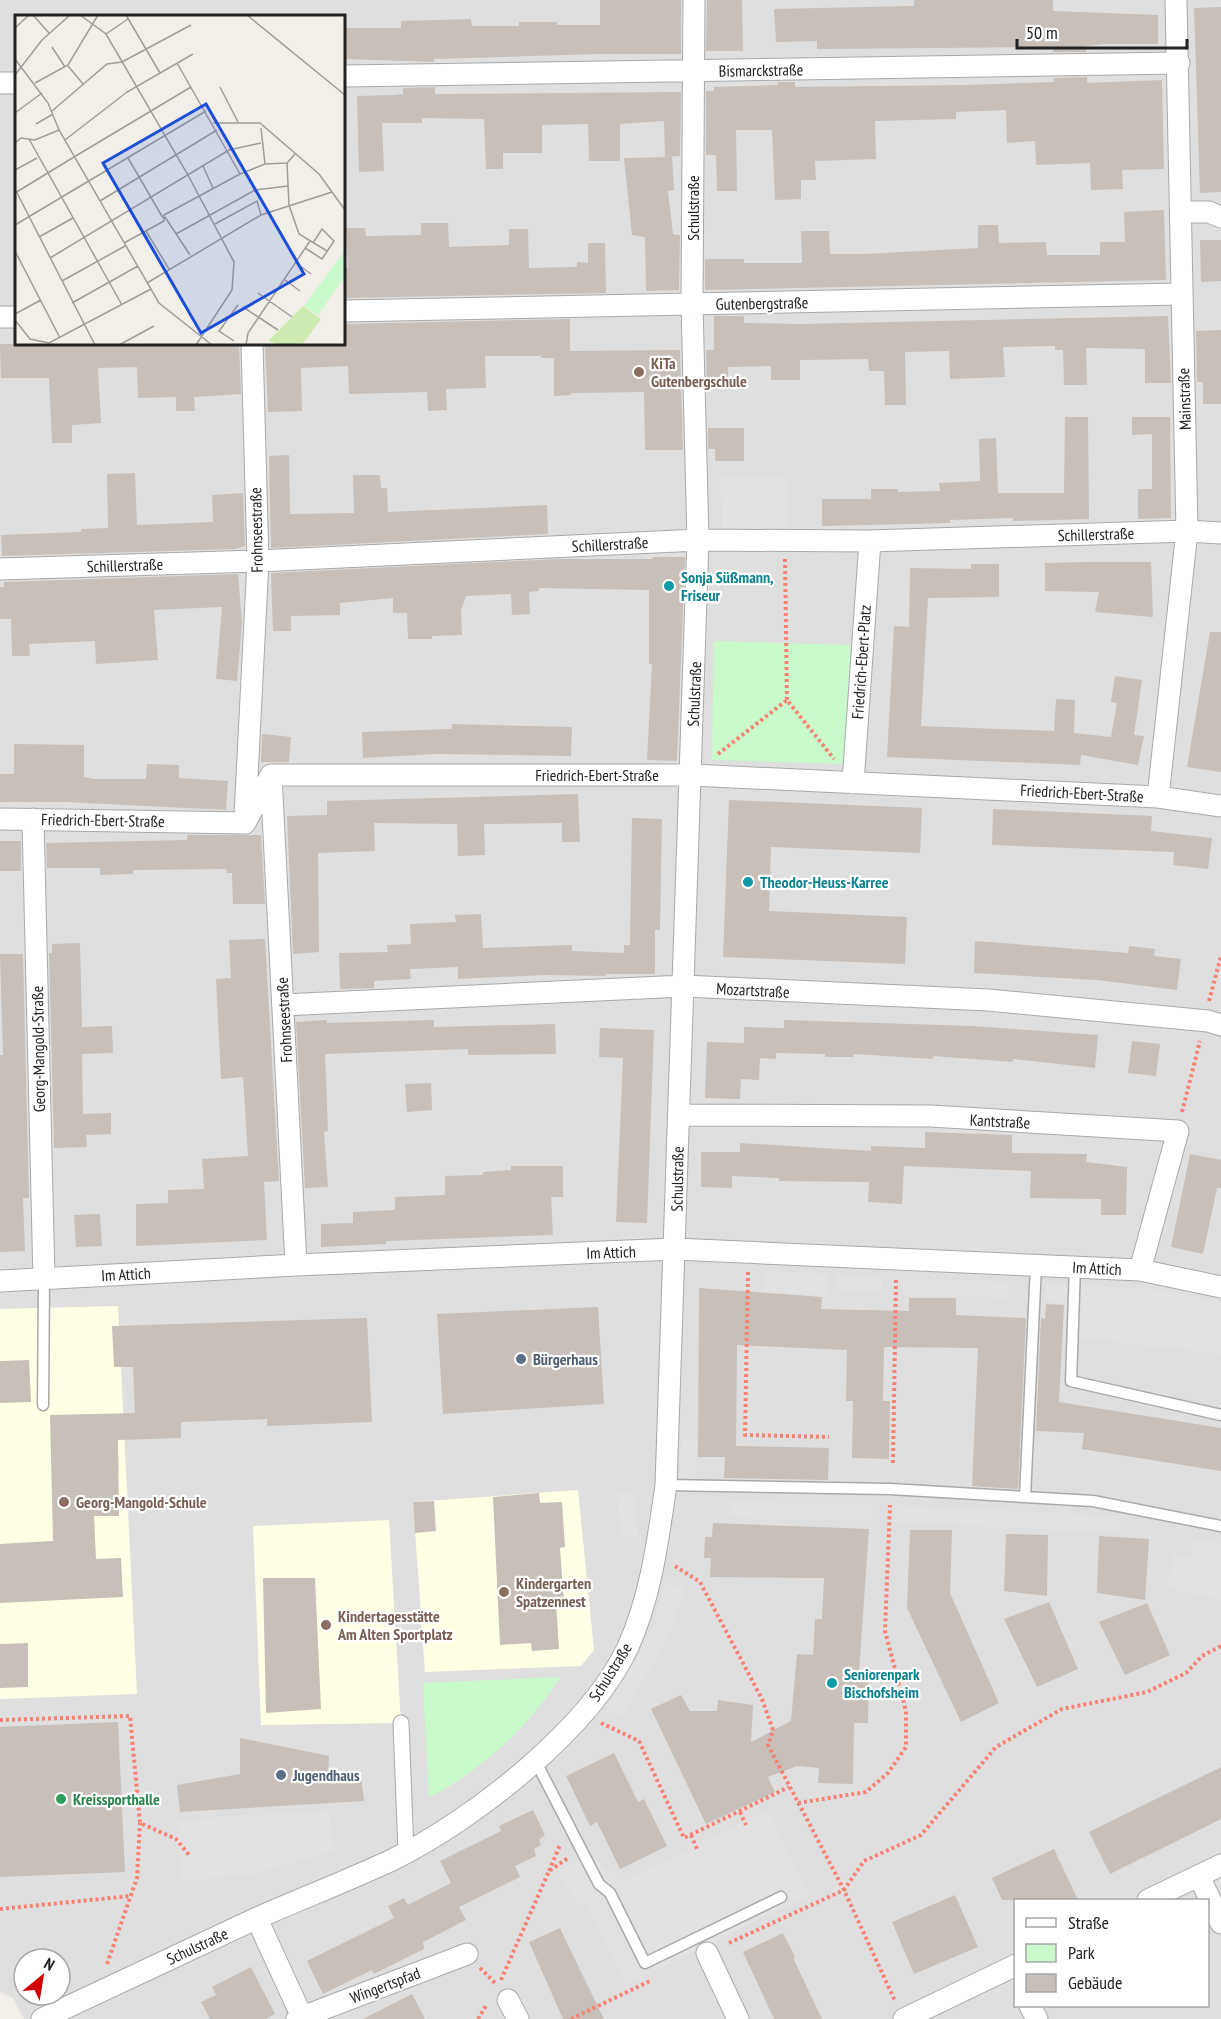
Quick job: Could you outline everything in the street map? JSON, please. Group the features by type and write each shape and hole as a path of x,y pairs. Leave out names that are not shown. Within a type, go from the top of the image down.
{"street":[{"name":"Schulstraße","path":"42,2019 257,1918 406,1852 494,1795 535,1760 582,1714 607,1682 627,1648 644,1605 657,1554 666,1485 692,775 698,540 692,304 694,0"},
{"name":"Mainstraße","path":"1158,797 1188,531 1176,0"},
{"name":"Bismarckstraße","path":"345,76 1179,63"},
{"path":"1182,212 1209,212 1221,217"},
{"name":"Gutenbergstraße","path":"345,311 1181,294"},
{"name":"Frohnseestraße","path":"244,823 258,561 252,345"},
{"name":"Schillerstraße","path":"0,568 258,561 698,540 870,541 1188,531 1221,533"},
{"name":"Friedrich-Ebert-Platz","path":"853,783 870,541"},
{"path":"244,823 271,775"},
{"name":"Frohnseestraße","path":"271,775 296,1265"},
{"name":"Friedrich-Ebert-Straße","path":"271,775 692,775 1158,797 1221,806"},
{"name":"Friedrich-Ebert-Straße","path":"0,819 244,823"},
{"name":"Georg-Mangold-Straße","path":"33,819 44,1279"},
{"name":"Mozartstraße","path":"283,1005 684,986 988,1000 1213,1023"},
{"name":"Kantstraße","path":"679,1115 931,1116 1178,1131"},
{"path":"1140,1270 1178,1131"},
{"name":"Im Attich","path":"0,1281 296,1265 675,1250 1140,1270 1221,1287"},
{"path":"401,1724 406,1852"},
{"path":"1151,1899 1221,1865"},
{"path":"1198,1876 1221,1923"},
{"name":"Wingertspfad","path":"257,1918 300,2018 467,1954"},
{"path":"707,1953 738,2019"},
{"path":"901,2014 1014,1969"},
{"path":"503,1993 518,2019"}],"lane":[{"path":"1025,1497 1036,1265"},
{"path":"1075,1267 1071,1381 1221,1415"},
{"path":"43,1405 44,1279"},
{"path":"666,1485 890,1489 1093,1501 1221,1526"},
{"path":"535,1760 599,1884 610,1893 645,1963 781,1897"}],"path":[{"path":"785,540 787,700 853,783"},
{"path":"692,775 787,700"},
{"path":"1178,1131 1213,1023 1221,956"},
{"path":"749,1253 745,1435 829,1437"},
{"path":"893,1463 896,1259"},
{"path":"798,1803 866,1792 888,1773 906,1747 906,1711 885,1631 890,1489"},
{"path":"657,1554 700,1582 762,1699 773,1730 768,1745 844,1890 901,2014"},
{"path":"707,1953 844,1890 864,1861 921,1835 996,1747 1062,1709 1147,1692 1186,1674 1202,1656 1221,1646"},
{"path":"582,1714 639,1741 684,1838 789,1787"},
{"path":"0,1720 130,1716 140,1823 137,1878 97,1994"},
{"path":"740,1812 746,1825"},
{"path":"140,1823 176,1839 189,1855"},
{"path":"478,2019 503,1993 568,1825"},
{"path":"691,1835 697,1850"},
{"path":"549,1871 581,1849"},
{"path":"0,1909 131,1896"},
{"path":"467,1954 503,1993"},
{"path":"571,2019 655,1979"}],"shaded area":[{"path":"0,0 1221,0 1221,2019 24,2019 18,2007 72,2007 72,1947 12,1947 12,1998 0,1992"},
{"path":"721,475 788,476 789,528 722,528"},
{"path":"765,1271 828,1274 828,1295 764,1293"},
{"path":"836,1274 883,1279 881,1293 834,1289"},
{"path":"903,1279 1008,1282 1008,1298 903,1295"},
{"path":"1047,1283 1163,1290 1221,1303 1221,1354 1064,1336 1065,1303 1046,1302"},
{"name":"Georg-Mangold-Schule","path":"118,1306 137,1694 0,1699 0,1309"},
{"path":"682,1438 697,1439 696,1478 680,1477"},
{"name":"Kindergarten Spatzennest","path":"578,1490 594,1650 581,1666 425,1672 413,1502"},
{"path":"635,1492 638,1536 620,1538 617,1493"},
{"path":"730,1501 871,1505 871,1521 729,1518"},
{"path":"896,1505 1120,1516 1120,1533 895,1522"},
{"name":"Kindertagesstätte Am Alten Sportplatz","path":"389,1520 401,1723 261,1725 253,1526"},
{"path":"1195,1539 1221,1544 1221,1600 1166,1588 1173,1555 1191,1558"},
{"path":"665,1584 684,1588 671,1629 657,1659 620,1717 606,1706 640,1653 654,1624"},
{"path":"768,1809 810,1895 627,1985 586,1902 578,1906 558,1870 595,1852 603,1867 623,1881"},
{"name":"Jugendhaus","path":"328,1810 336,1851 246,1876 183,1880 176,1839 179,1820"}],"green space":[{"path":"714,641 851,645 846,764 712,760"},
{"path":"560,1677 533,1714 502,1746 468,1774 429,1798 423,1683"}],"building":[{"path":"600,0 681,0 681,54 434,59 434,62 345,59 345,28 401,28 401,21 471,19 472,26 519,26 519,22 600,25"},
{"path":"707,0 742,0 743,51 706,51"},
{"path":"914,0 1053,0 1053,11 1158,15 1158,44 1106,44 1086,46 1086,52 1053,52 1053,47 817,49 817,41 776,42 774,9 914,6"},
{"path":"1221,7 1221,192 1200,193 1194,8"},
{"path":"1087,77 1087,83 1162,80 1164,169 1122,170 1123,189 1091,190 1090,163 1036,165 1035,141 1007,143 1006,110 956,112 956,119 875,121 876,159 815,161 816,180 801,180 801,199 775,200 772,130 736,130 737,191 717,191 716,155 706,155 706,91 714,91 714,87 778,85 778,82 795,82 795,87 964,85 1054,82 1054,78"},
{"path":"435,87 435,94 681,92 680,156 665,157 664,121 620,124 620,161 589,161 588,124 542,125 542,153 503,153 503,169 486,169 484,119 422,118 422,123 382,123 384,171 359,172 357,96 395,95 403,94 403,88"},
{"path":"672,157 674,190 668,191 673,234 680,235 679,290 646,291 645,237 632,235 624,158"},
{"path":"1164,210 1166,280 705,290 705,259 744,259 744,263 802,263 801,231 829,231 830,254 864,254 978,248 978,225 998,225 999,243 1046,242 1047,255 1100,255 1100,242 1125,242 1124,212"},
{"path":"421,223 448,223 449,247 509,245 509,229 528,229 529,268 577,267 577,262 588,263 588,243 605,243 606,293 345,298 345,268 348,268 346,228 365,228 366,236 421,235"},
{"path":"1200,240 1221,240 1221,281 1201,282"},
{"path":"714,316 744,316 744,323 800,324 1168,316 1171,383 1145,383 1145,349 1086,348 1087,385 1064,385 1063,350 1055,350 1055,346 1003,347 1005,377 950,379 949,351 905,352 906,405 885,405 884,371 869,371 868,359 800,360 800,380 771,380 771,366 728,367 728,386 707,385 706,350 714,350"},
{"path":"570,319 570,351 680,350 683,450 645,450 644,392 571,393 571,395 554,396 554,358 541,358 541,356 485,356 486,388 446,389 447,410 428,411 427,392 349,394 348,366 301,368 302,411 268,412 265,345 345,345 345,324"},
{"path":"1221,330 1221,404 1203,404 1203,382 1197,382 1196,331"},
{"path":"0,344 239,345 241,394 194,397 195,411 176,411 176,397 138,398 137,367 98,368 101,423 72,425 72,443 52,443 49,378 1,378"},
{"path":"1065,417 1088,417 1089,519 1013,521 1013,518 950,520 950,523 822,526 822,499 871,499 871,489 898,489 898,492 940,491 939,483 980,481 979,439 996,438 998,493 1064,493"},
{"path":"1132,417 1170,417 1171,518 1138,519 1138,489 1152,489 1152,434 1132,435"},
{"path":"708,428 744,428 744,461 715,461 715,449 708,449"},
{"path":"289,455 290,514 354,513 353,475 380,475 381,488 387,488 388,512 547,505 548,534 271,548 269,456"},
{"path":"135,473 137,525 213,522 212,495 243,493 245,546 235,549 2,556 1,535 81,532 81,529 108,528 107,474"},
{"path":"653,557 685,557 677,761 647,760 652,664 649,664 649,590 539,588 539,591 529,592 530,614 512,615 511,594 466,596 461,610 462,635 432,636 432,639 408,639 407,613 393,613 393,598 340,603 340,615 291,616 291,631 273,631 271,573 558,559 652,559"},
{"path":"1151,562 1153,617 1095,612 1099,592 1045,591 1045,563"},
{"path":"971,564 999,564 999,597 928,598 921,726 1054,731 1056,699 1075,700 1074,733 1111,737 1117,703 1111,702 1115,676 1142,680 1134,735 1144,736 1138,765 1081,755 1080,765 887,757 894,626 909,627 910,568 971,569"},
{"path":"238,574 242,623 237,681 216,679 222,607 154,610 158,660 96,664 95,641 29,644 30,656 12,656 11,619 0,619 0,587 4,587 4,582"},
{"path":"1210,632 1221,632 1221,772 1187,767"},
{"path":"452,724 572,727 571,756 436,754 363,758 362,732 452,729"},
{"path":"262,734 291,737 289,762 261,762"},
{"path":"14,744 84,745 84,777 94,779 146,779 147,764 179,765 179,778 228,781 226,810 66,802 0,802 0,774 14,774"},
{"path":"578,794 580,842 562,842 562,823 484,824 485,855 458,856 457,824 374,823 375,851 318,853 319,952 293,954 287,816 327,815 327,801"},
{"name":"Theodor-Heuss-Karree","path":"729,800 922,808 920,853 771,847 769,911 907,917 905,964 723,957"},
{"path":"993,809 1152,816 1151,831 1212,838 1208,869 1173,865 1174,852 992,845"},
{"path":"632,818 662,819 660,930 655,930 655,974 458,979 458,967 410,969 411,979 374,981 374,988 340,989 339,953 388,952 387,945 411,944 410,924 456,922 455,915 481,914 483,948 572,945 572,951 624,953 624,945 630,945"},
{"path":"187,835 261,835 265,904 233,904 232,873 227,873 226,869 133,870 133,874 100,875 100,868 47,868 46,843 187,840"},
{"path":"0,841 21,841 21,871 0,871"},
{"path":"265,939 279,1181 264,1182 267,1240 136,1246 136,1204 168,1203 168,1190 204,1189 202,1159 248,1156 243,1077 221,1079 216,979 231,978 229,940"},
{"path":"975,941 1128,953 1129,946 1155,949 1154,956 1181,959 1177,990 1097,980 974,973"},
{"path":"80,943 82,1027 112,1026 113,1053 82,1054 83,1114 111,1113 111,1134 86,1135 87,1147 54,1148 49,953 52,953 52,944"},
{"path":"0,954 23,954 29,1198 23,1198 25,1251 0,1252 0,1055 3,1055"},
{"path":"327,1020 327,1023 434,1020 434,1027 555,1024 556,1054 468,1055 468,1049 325,1054 328,1131 324,1132 328,1187 305,1188 296,1022"},
{"path":"784,1020 972,1026 1098,1035 1095,1068 1013,1059 1013,1062 933,1056 933,1059 854,1054 853,1057 825,1057 825,1054 776,1053 776,1059 760,1058 759,1080 741,1079 740,1099 705,1098 707,1042 744,1043 744,1027 784,1028"},
{"path":"600,1028 654,1030 647,1223 616,1222 623,1058 599,1057"},
{"path":"1132,1041 1160,1044 1156,1076 1128,1073"},
{"path":"431,1083 432,1110 407,1112 405,1084"},
{"path":"925,1132 1012,1135 1012,1153 1087,1154 1086,1162 1127,1167 1126,1215 1101,1215 1101,1199 1030,1198 1031,1171 904,1166 902,1204 868,1202 869,1182 779,1181 779,1178 732,1176 732,1188 701,1187 701,1152 740,1152 740,1143 871,1151 871,1146 925,1148"},
{"path":"1190,1154 1221,1160 1221,1188 1217,1188 1203,1254 1171,1247"},
{"path":"511,1166 563,1166 563,1197 551,1197 553,1235 386,1241 386,1244 321,1247 321,1224 353,1223 353,1212 395,1210 395,1197 445,1195 445,1176 483,1175 483,1172 511,1170"},
{"path":"100,1214 102,1246 76,1247 74,1215"},
{"path":"699,1288 822,1297 821,1309 909,1311 909,1298 956,1298 956,1315 1026,1318 1018,1489 972,1486 978,1348 884,1347 883,1401 890,1401 889,1459 852,1458 853,1401 846,1401 847,1350 737,1345 736,1446 829,1448 828,1480 724,1478 725,1457 698,1457"},
{"path":"1046,1304 1064,1305 1059,1402 1221,1428 1221,1471 1082,1449 1084,1433 1036,1431 1041,1318 1045,1319"},
{"name":"Bürgerhaus","path":"598,1307 604,1404 443,1414 437,1314"},
{"path":"367,1318 372,1422 267,1426 267,1419 181,1422 181,1438 118,1440 119,1516 94,1516 96,1559 121,1558 123,1597 0,1603 0,1544 53,1541 50,1415 135,1413 133,1367 114,1367 112,1326"},
{"path":"29,1360 31,1402 0,1403 0,1361"},
{"path":"539,1493 540,1503 562,1502 565,1547 560,1548 564,1602 556,1602 559,1649 532,1651 531,1643 500,1645 493,1497"},
{"path":"434,1501 436,1531 415,1533 413,1502"},
{"name":"Seniorenpark Bischofsheim","path":"713,1523 869,1529 859,1672 869,1672 868,1723 854,1723 853,1784 818,1783 819,1768 797,1766 768,1777 775,1792 706,1824 651,1709 681,1695 690,1711 717,1711 718,1700 753,1705 751,1742 791,1721 797,1654 813,1655 815,1619 822,1619 824,1578 710,1577 711,1558 704,1558 705,1537 712,1537"},
{"path":"910,1530 952,1530 950,1593 999,1703 961,1722 907,1608"},
{"path":"1006,1534 1048,1535 1047,1596 1004,1591"},
{"path":"1099,1536 1149,1539 1145,1600 1097,1593"},
{"path":"263,1578 315,1578 321,1709 266,1713"},
{"path":"1049,1602 1078,1669 1037,1687 1004,1619"},
{"path":"1147,1603 1170,1655 1125,1675 1099,1622"},
{"path":"28,1643 28,1687 0,1688 0,1644"},
{"name":"Kreissporthalle","path":"118,1722 125,1872 0,1877 0,1727"},
{"name":"Jugendhaus","path":"240,1738 329,1756 328,1776 361,1776 364,1801 180,1812 177,1785 240,1774"},
{"path":"614,1753 638,1802 644,1799 667,1846 620,1869 597,1822 590,1826 566,1776"},
{"path":"1221,1767 1221,1819 1110,1874 1089,1832"},
{"path":"533,1810 545,1835 539,1840 541,1845 534,1849 536,1856 515,1866 520,1877 459,1907 466,1920 423,1942 424,1949 374,1974 372,1970 323,1994 307,1961 394,1918 388,1906 404,1898 408,1905 451,1883 440,1861 501,1831 499,1826"},
{"path":"1054,1849 1078,1899 1002,1900 992,1878"},
{"path":"955,1895 978,1947 914,1974 892,1922"},
{"path":"560,1928 604,2019 563,2019 529,1942"},
{"path":"783,1933 822,2019 774,2019 743,1952"},
{"path":"251,1967 275,2014 266,2019 210,2019 201,2002 216,1995 212,1987"},
{"path":"412,1994 425,2019 363,2019"}],"place":[{"name":"KiTa Gutenbergschule","path":"639,372"},
{"name":"Sonja Süßmann, Friseur","path":"669,586"},
{"name":"Theodor-Heuss-Karree","path":"748,882"},
{"name":"Bürgerhaus","path":"521,1359"},
{"name":"Georg-Mangold-Schule","path":"64,1502"},
{"name":"Kindergarten Spatzennest","path":"504,1592"},
{"name":"Kindertagesstätte Am Alten Sportplatz","path":"326,1625"},
{"name":"Seniorenpark Bischofsheim","path":"832,1683"},
{"name":"Jugendhaus","path":"281,1775"},
{"name":"Kreissporthalle","path":"61,1799"}]}
